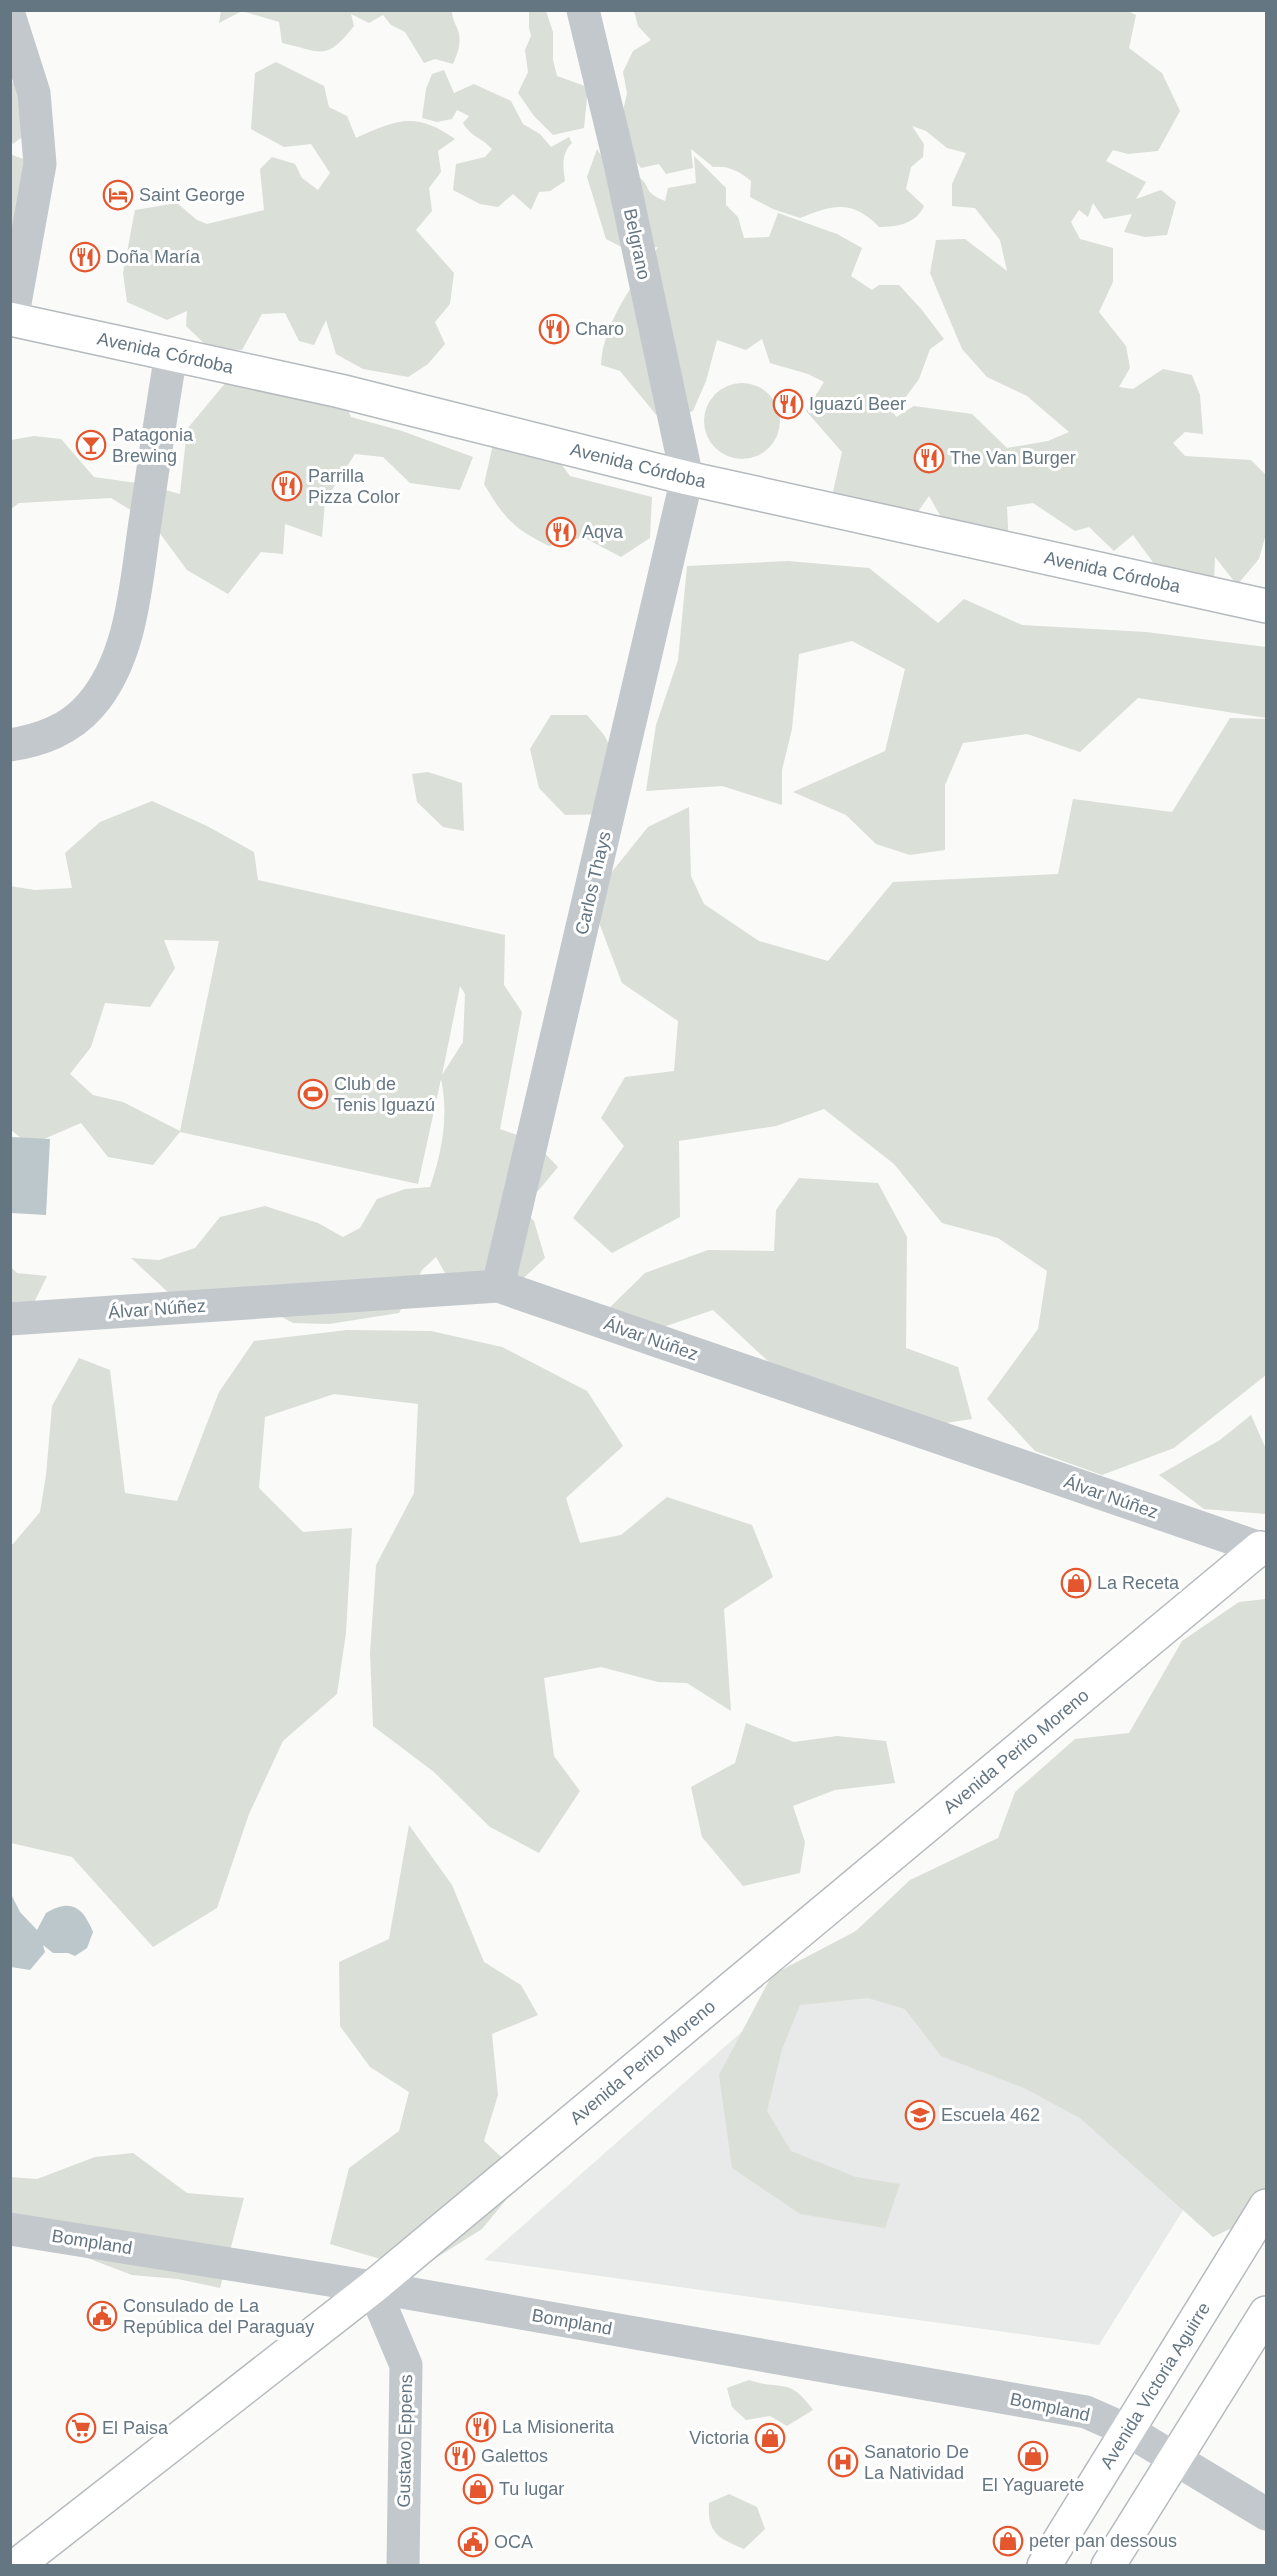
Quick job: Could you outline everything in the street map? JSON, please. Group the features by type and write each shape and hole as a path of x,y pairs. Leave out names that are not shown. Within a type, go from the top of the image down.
{"main road":[{"name":"Avenida Córdoba","path":"11,319 340,392 687,478 1266,606"},
{"name":"Avenida Perito Moreno","path":"16,2565 373,2287 1263,1549"},
{"name":"Avenida Victoria Aguirre","path":"1044,2565 1129,2431 1266,2206"},
{"path":"1108,2565 1266,2313"}],"street":[{"name":"Belgrano","path":"584,10 624,180 687,478"},
{"path":"10,18 34,93 40,164 11,319"},
{"path":"10,745 33,741 64,729 90,706 112,673 129,622 171,354"},
{"name":"Carlos Thays","path":"498,1286 687,478"},
{"name":"Álvar Núñez","path":"10,1319 498,1286 1263,1549"},
{"name":"Bompland","path":"10,2229 373,2287 1086,2412 1129,2431 1266,2514"},
{"name":"Gustavo Eppens","path":"373,2287 406,2365 404,2565"}],"shaded area":[{"path":"1126,10 1136,15 1129,48 1162,73 1180,111 1158,151 1128,154 1113,150 1106,161 1146,182 1136,199 1161,190 1176,202 1167,235 1145,237 1124,232 1132,214 1104,219 1093,203 1088,217 1079,210 1071,222 1080,239 1113,248 1113,282 1099,312 1126,346 1130,368 1119,387 1133,389 1163,369 1192,375 1200,395 1203,434 1185,432 1173,443 1185,456 1251,460 1266,475 1266,534 1259,559 1237,585 1215,557 1214,581 1163,576 1133,535 1114,551 1089,527 1075,531 1033,503 1007,507 1009,547 954,540 929,496 905,530 828,514 842,452 806,411 824,382 808,374 770,363 762,339 746,350 717,340 706,381 693,411 663,423 620,371 601,365 603,349 614,318 630,288 658,247 629,251 606,239 587,177 597,149 612,166 633,173 643,181 653,195 665,201 668,188 696,183 694,156 726,188 726,205 738,217 744,238 769,237 778,213 837,234 862,248 851,276 872,290 879,285 899,285 922,310 944,339 930,349 919,379 905,398 887,402 896,417 914,406 972,414 1007,448 1048,441 1069,432 1027,396 987,377 962,349 930,273 936,240 965,239 1007,271 1000,240 975,208 952,206 952,184 966,153 947,148 926,131 912,126 924,144 923,157 911,167 906,189 924,206 916,217 899,225 879,227 860,212 842,207 822,210 800,218 773,209 750,197 751,181 729,168 713,167 691,149 693,168 666,174 659,164 641,168 626,148 621,120 627,93 623,72 633,51 651,40 638,26 634,11"},
{"path":"221,11 242,11 219,23"},
{"path":"242,11 452,11 460,39 459,47 453,64 435,59 424,63 405,32 391,25 383,15 369,23 351,14 354,26 344,38 329,50 314,51 282,43 279,22"},
{"path":"529,11 546,11 553,32 553,60 557,76 588,87 584,128 553,135 534,116 518,93 528,72 525,50 531,36"},
{"path":"276,62 324,86 329,107 347,116 356,138 406,121 428,124 455,139 438,151 441,172 429,188 432,211 416,230 454,273 450,304 435,322 445,344 428,364 408,377 363,369 336,354 326,320 314,345 299,341 285,313 262,314 242,350 209,348 186,326 187,311 167,320 127,302 123,273 135,210 177,203 197,220 207,224 264,210 260,169 272,157 295,164 302,178 318,190 330,173 311,144 284,147 251,129 255,73"},
{"path":"444,70 454,93 474,84 511,101 523,124 540,134 551,147 569,137 572,143 564,156 565,181 550,191 539,192 531,210 513,194 498,207 480,204 453,190 456,164 485,157 492,149 466,128 463,123 469,116 457,110 452,119 437,122 422,118 426,89 432,74"},
{"path":"10,80 23,91 26,134 13,144 10,141"},
{"path":"10,154 26,160 11,242"},
{"path":"237,369 340,391 351,417 402,431 473,457 460,490 410,483 383,457 355,454 325,501 322,537 285,524 283,554 261,552 228,594 187,570 153,524 111,498 19,503 11,509 11,440 34,436 61,439 94,477 144,484 180,494 187,429"},
{"path":"742,383 757,386 769,394 777,406 780,421 777,436 769,448 757,456 742,459 727,456 715,448 707,436 704,421 707,406 715,394 727,386"},
{"path":"494,440 550,449 570,476 652,497 650,538 621,557 583,537 549,546 526,534 504,514 484,484"},
{"path":"788,561 869,568 938,623 964,599 1022,625 1146,632 1266,647 1266,718 1138,698 1080,752 1027,734 963,743 945,785 945,850 910,855 876,844 846,815 793,792 885,751 905,669 852,641 799,654 792,729 782,770 782,805 722,786 646,791 656,725 678,660 687,566"},
{"path":"551,715 587,715 604,735 629,782 610,814 565,815 539,788 530,749"},
{"path":"1230,718 1266,719 1266,1375 1174,1448 1102,1475 1035,1451 987,1399 1038,1329 1047,1271 998,1238 942,1223 894,1164 824,1109 776,1126 679,1141 680,1217 612,1253 573,1218 624,1146 601,1118 625,1077 674,1071 678,1021 622,983 590,899 648,827 689,807 691,876 704,904 759,941 828,961 893,882 1058,874 1073,799 1172,812"},
{"path":"428,772 462,783 464,831 443,827 417,802 412,774"},
{"path":"152,801 207,826 254,852 258,880 505,935 504,985 522,1012 500,1129 532,1140 558,1167 539,1190 517,1204 534,1221 545,1258 511,1290 454,1289 436,1257 422,1270 399,1313 329,1324 293,1323 254,1302 171,1295 131,1258 159,1260 195,1248 220,1217 265,1206 318,1223 343,1237 360,1228 377,1199 405,1189 430,1187 441,1147 444,1107 441,1079 418,1184 180,1132 153,1165 108,1157 81,1123 30,1145 11,1130 10,886 35,890 72,888 65,853 100,822","holes":["164,940 219,941 180,1131 123,1102 93,1095 70,1074 91,1047 105,1003 150,1007 175,968","460,986 465,994 463,1042 442,1075"]},
{"path":"11,1137 50,1139 46,1215 11,1213"},
{"path":"799,1178 878,1183 907,1237 906,1348 958,1367 972,1419 913,1428 798,1389 713,1310 640,1335 597,1320 645,1273 708,1250 774,1251 776,1210"},
{"path":"10,1266 17,1273 47,1276 22,1327 11,1326"},
{"path":"347,1330 431,1331 502,1347 587,1391 623,1446 566,1498 580,1543 621,1535 667,1497 752,1525 773,1577 724,1609 731,1711 687,1683 658,1682 601,1667 544,1678 554,1756 580,1791 539,1853 490,1827 434,1772 373,1726 370,1653 376,1565 414,1493 418,1404 334,1394 265,1417 259,1488 303,1532 352,1528 346,1633 337,1694 283,1741 249,1814 217,1908 153,1947 72,1857 11,1843 11,1545 40,1512 52,1406 79,1358 110,1370 125,1493 177,1501 219,1392 254,1341"},
{"path":"1251,1415 1266,1449 1266,1514 1204,1509 1159,1475 1220,1440"},
{"path":"1266,1599 1266,2212 1213,2237 1080,2118 1024,2088 941,2056 905,2009 868,1998 800,2005 782,2049 767,2111 791,2151 856,2177 900,2184 885,2228 800,2214 732,2168 719,2075 772,1975 856,1931 910,1880 998,1838 1015,1792 1075,1739 1129,1733 1182,1641 1239,1602"},
{"path":"746,1723 794,1742 837,1736 886,1741 895,1783 835,1790 793,1806 805,1842 800,1873 743,1886 702,1837 691,1787 735,1763"},
{"path":"409,1825 452,1885 484,1962 521,1985 538,2015 492,2034 498,2095 484,2141 524,2178 482,2229 417,2270 330,2244 349,2168 399,2131 409,2092 370,2067 340,2026 339,1962 389,1939"},
{"path":"11,1894 20,1912 37,1930 46,1913 62,1906 75,1907 85,1916 93,1932 87,1948 75,1956 68,1953 53,1953 43,1945 45,1952 30,1970 11,1967"},
{"path":"886,1904 1246,2109 1099,2345 484,2260"},
{"path":"133,2153 187,2193 244,2198 220,2288 178,2279 132,2275 11,2229 10,2177 37,2179 95,2157"},
{"path":"749,2380 791,2388 805,2399 813,2410 787,2426 770,2416 746,2420 732,2407 727,2388"},
{"path":"729,2494 757,2507 765,2529 744,2549 721,2538 712,2528 710,2521 709,2503"}],"place":[{"name":"Saint George","path":"118,195"},
{"name":"Doña María","path":"85,257"},
{"name":"Charo","path":"554,329"},
{"name":"Iguazú Beer","path":"788,404"},
{"name":"Patagonia Brewing","path":"91,445"},
{"name":"The Van Burger","path":"929,458"},
{"name":"Parrilla Pizza Color","path":"287,486"},
{"name":"Aqva","path":"561,532"},
{"name":"Club de Tenis Iguazú","path":"313,1094"},
{"name":"La Receta","path":"1076,1583"},
{"name":"Escuela 462","path":"920,2115"},
{"name":"Consulado de La República del Paraguay","path":"102,2316"},
{"name":"La Misionerita","path":"481,2427"},
{"name":"El Paisa","path":"81,2428"},
{"name":"Victoria","path":"770,2438"},
{"name":"Galettos","path":"460,2456"},
{"name":"El Yaguarete","path":"1033,2456"},
{"name":"Sanatorio De La Natividad","path":"843,2462"},
{"name":"Tu lugar","path":"478,2489"},
{"name":"peter pan dessous","path":"1008,2541"},
{"name":"OCA","path":"473,2542"}]}
